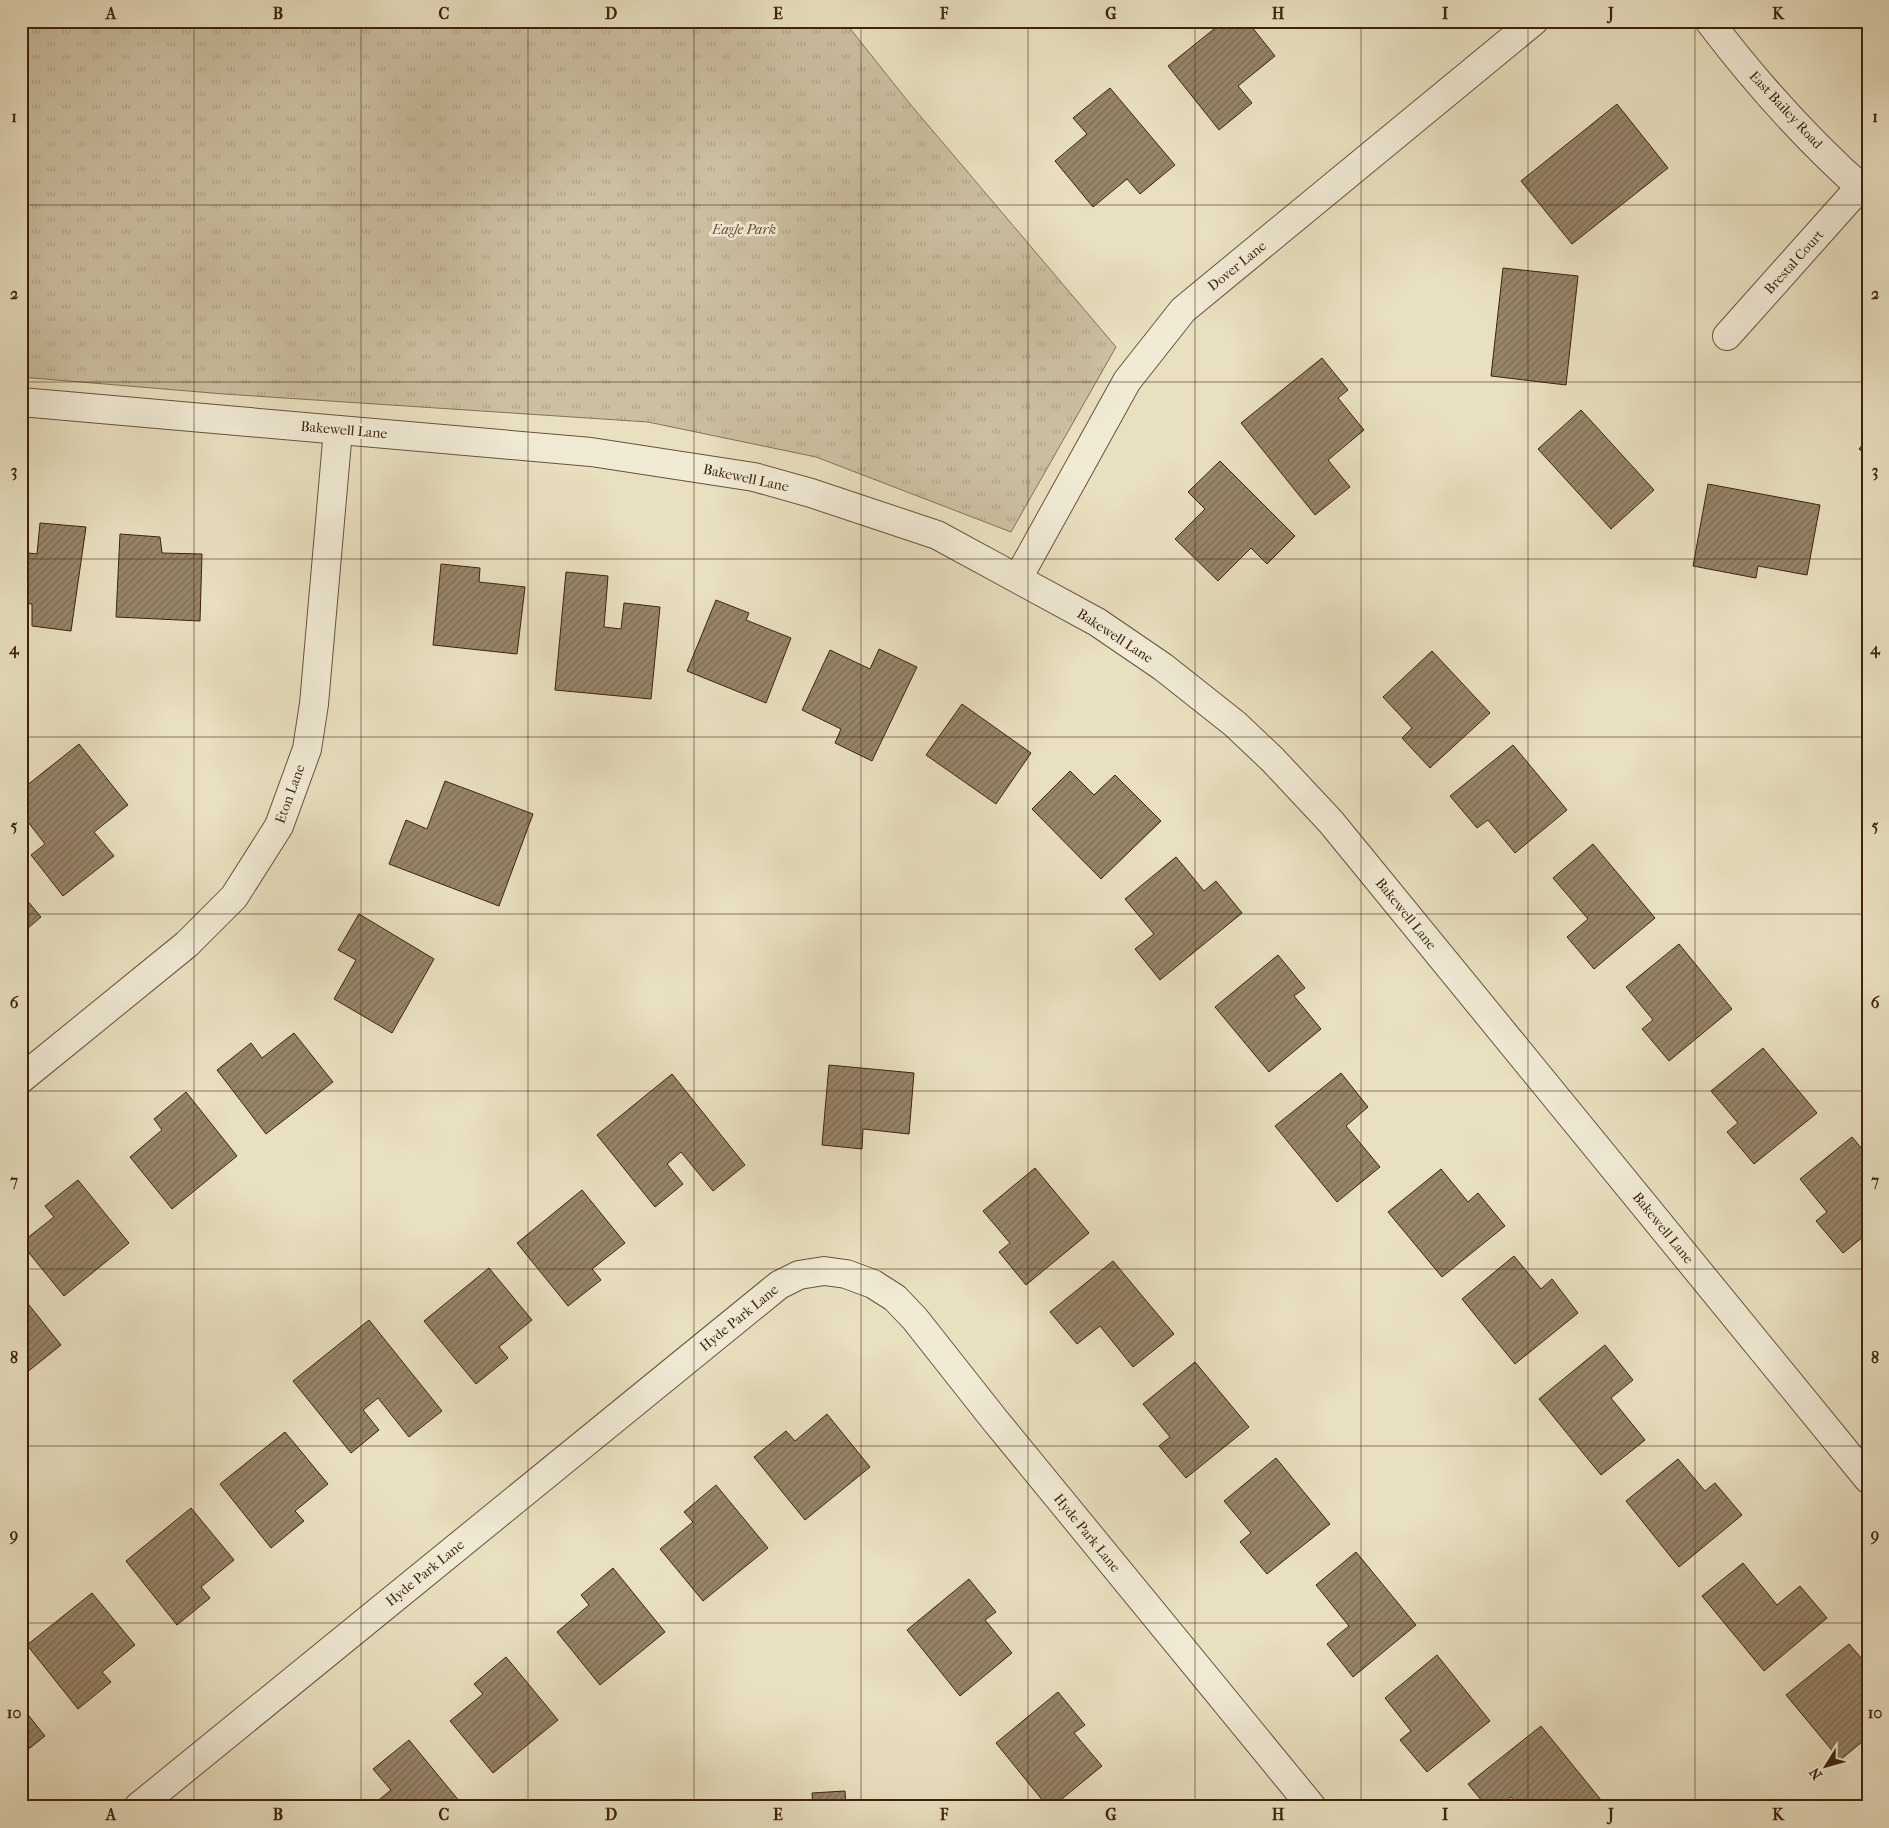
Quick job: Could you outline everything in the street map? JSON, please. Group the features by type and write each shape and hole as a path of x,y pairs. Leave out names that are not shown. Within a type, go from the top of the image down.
{"street":[{"name":"Dover Lane","path":"1018,578 1127,381 1183,310 1534,21"},
{"name":"East Bailey Road","path":"1709,21 1734,54 1797,124 1864,191"},
{"name":"Brestal Court","path":"1727,336 1864,191"},
{"name":"Bakewell Lane","path":"21,402 591,452 754,477 811,493 937,536 1098,622 1163,667 1235,724 1331,822 1868,1479"},
{"name":"Eton Lane","path":"21,1079 187,944 234,897 279,826 307,749 314,704 338,430"},
{"name":"Hyde Park Lane","path":"138,1807 779,1285 799,1275 824,1271 846,1274 873,1284 895,1298 915,1318 994,1419 1312,1807"}],"green space":[{"name":"Eagle Park","path":"844,21 910,104 1116,347 1011,532 816,457 648,422 224,394 21,377 21,22"}],"building":[{"path":"1224,21 1247,21 1275,56 1238,86 1252,103 1219,130 1168,66"},
{"path":"1110,88 1175,165 1140,194 1127,179 1093,207 1055,161 1087,134 1073,118"},
{"path":"1617,104 1668,168 1572,244 1521,181"},
{"path":"1503,268 1578,276 1566,385 1491,376"},
{"path":"1322,358 1348,390 1338,398 1364,430 1328,460 1350,487 1315,515 1241,423"},
{"path":"1581,410 1654,490 1611,529 1538,449"},
{"path":"1868,438 1868,456 1859,449"},
{"path":"1220,461 1295,536 1267,564 1251,548 1218,581 1175,539 1205,509 1188,492"},
{"path":"1708,484 1820,505 1807,575 1758,566 1756,578 1693,566"},
{"path":"40,523 86,527 71,631 32,626 32,604 21,603 21,552 37,554"},
{"path":"120,534 160,537 162,553 202,554 200,621 116,617"},
{"path":"441,564 480,568 479,582 525,587 517,654 433,645"},
{"path":"566,572 608,576 604,627 621,629 624,603 660,607 651,699 555,690"},
{"path":"716,600 749,613 746,620 791,638 766,703 687,671"},
{"path":"879,649 917,667 872,761 835,743 841,729 802,710 830,650 870,669"},
{"path":"1432,651 1490,713 1430,768 1402,738 1412,728 1383,697"},
{"path":"962,704 1031,753 996,804 926,755"},
{"path":"79,744 128,805 94,832 114,856 63,896 31,855 45,844 21,813 21,790"},
{"path":"1513,745 1567,810 1515,853 1488,820 1477,828 1450,796"},
{"path":"1070,771 1094,795 1115,775 1161,821 1101,879 1032,809"},
{"path":"445,781 533,814 499,906 389,864 406,820 427,829"},
{"path":"1593,844 1655,918 1594,969 1567,937 1588,919 1553,878"},
{"path":"1176,857 1204,891 1216,881 1242,913 1160,980 1135,949 1154,934 1125,899"},
{"path":"21,893 41,917 21,934"},
{"path":"359,914 434,959 392,1033 334,999 356,960 338,950"},
{"path":"1679,944 1732,1009 1669,1061 1642,1029 1653,1020 1626,987"},
{"path":"1278,955 1305,988 1294,996 1321,1029 1269,1072 1215,1007"},
{"path":"294,1033 333,1082 266,1134 217,1070 251,1043 262,1058"},
{"path":"1763,1048 1817,1113 1754,1164 1727,1132 1738,1123 1711,1091"},
{"path":"829,1065 914,1073 909,1134 863,1129 862,1149 822,1145"},
{"path":"1341,1073 1368,1107 1346,1126 1380,1167 1337,1202 1275,1126"},
{"path":"672,1074 745,1165 713,1191 681,1152 667,1164 683,1184 655,1207 597,1135"},
{"path":"186,1092 237,1156 172,1209 130,1157 162,1130 154,1119"},
{"path":"1852,1137 1868,1156 1868,1233 1843,1253 1816,1221 1827,1212 1800,1179"},
{"path":"1035,1168 1089,1233 1026,1285 999,1252 1010,1243 983,1211"},
{"path":"1441,1169 1468,1202 1478,1193 1505,1226 1442,1277 1388,1212"},
{"path":"78,1180 129,1243 64,1296 21,1243 54,1217 45,1206"},
{"path":"582,1190 625,1243 592,1269 601,1280 568,1306 517,1243"},
{"path":"1514,1256 1541,1289 1552,1279 1578,1313 1515,1364 1462,1299"},
{"path":"1113,1261 1174,1334 1133,1367 1100,1326 1077,1344 1050,1312"},
{"path":"489,1268 532,1320 499,1347 508,1358 476,1384 424,1321"},
{"path":"21,1295 61,1345 21,1377"},
{"path":"369,1320 442,1411 409,1437 378,1398 363,1410 379,1430 351,1453 293,1381"},
{"path":"1605,1345 1633,1380 1611,1398 1645,1440 1601,1475 1539,1399"},
{"path":"1195,1362 1249,1427 1186,1478 1159,1446 1170,1437 1143,1404"},
{"path":"827,1414 870,1467 805,1520 754,1457 786,1431 795,1441"},
{"path":"285,1432 328,1484 295,1511 304,1521 271,1548 220,1484"},
{"path":"1276,1458 1330,1524 1267,1574 1240,1542 1251,1533 1224,1501"},
{"path":"1678,1459 1705,1491 1715,1483 1742,1515 1679,1567 1626,1501"},
{"path":"716,1485 768,1548 703,1601 660,1549 693,1522 684,1512"},
{"path":"191,1508 234,1560 201,1587 210,1598 177,1625 126,1561"},
{"path":"1356,1552 1416,1625 1353,1677 1327,1644 1349,1626 1316,1585"},
{"path":"1743,1563 1777,1605 1800,1586 1827,1618 1764,1671 1702,1596"},
{"path":"613,1568 665,1632 600,1685 557,1632 589,1605 581,1595"},
{"path":"969,1579 996,1612 985,1620 1012,1653 960,1696 907,1630"},
{"path":"92,1593 135,1645 102,1672 111,1682 78,1709 27,1645"},
{"path":"1849,1644 1868,1666 1868,1683 1865,1685 1868,1688 1868,1737 1840,1760 1786,1695"},
{"path":"1437,1655 1490,1721 1427,1772 1400,1740 1411,1731 1385,1698"},
{"path":"506,1657 558,1720 493,1773 450,1721 483,1694 474,1684"},
{"path":"1058,1692 1085,1725 1074,1733 1102,1766 1052,1807 1048,1807 996,1743"},
{"path":"21,1706 45,1736 21,1755"},
{"path":"1541,1726 1601,1800 1592,1807 1519,1807 1511,1797 1498,1807 1487,1807 1468,1784"},
{"path":"409,1740 460,1802 455,1807 370,1807 391,1790 373,1769"},
{"path":"845,1791 846,1807 813,1807 812,1793"}]}
